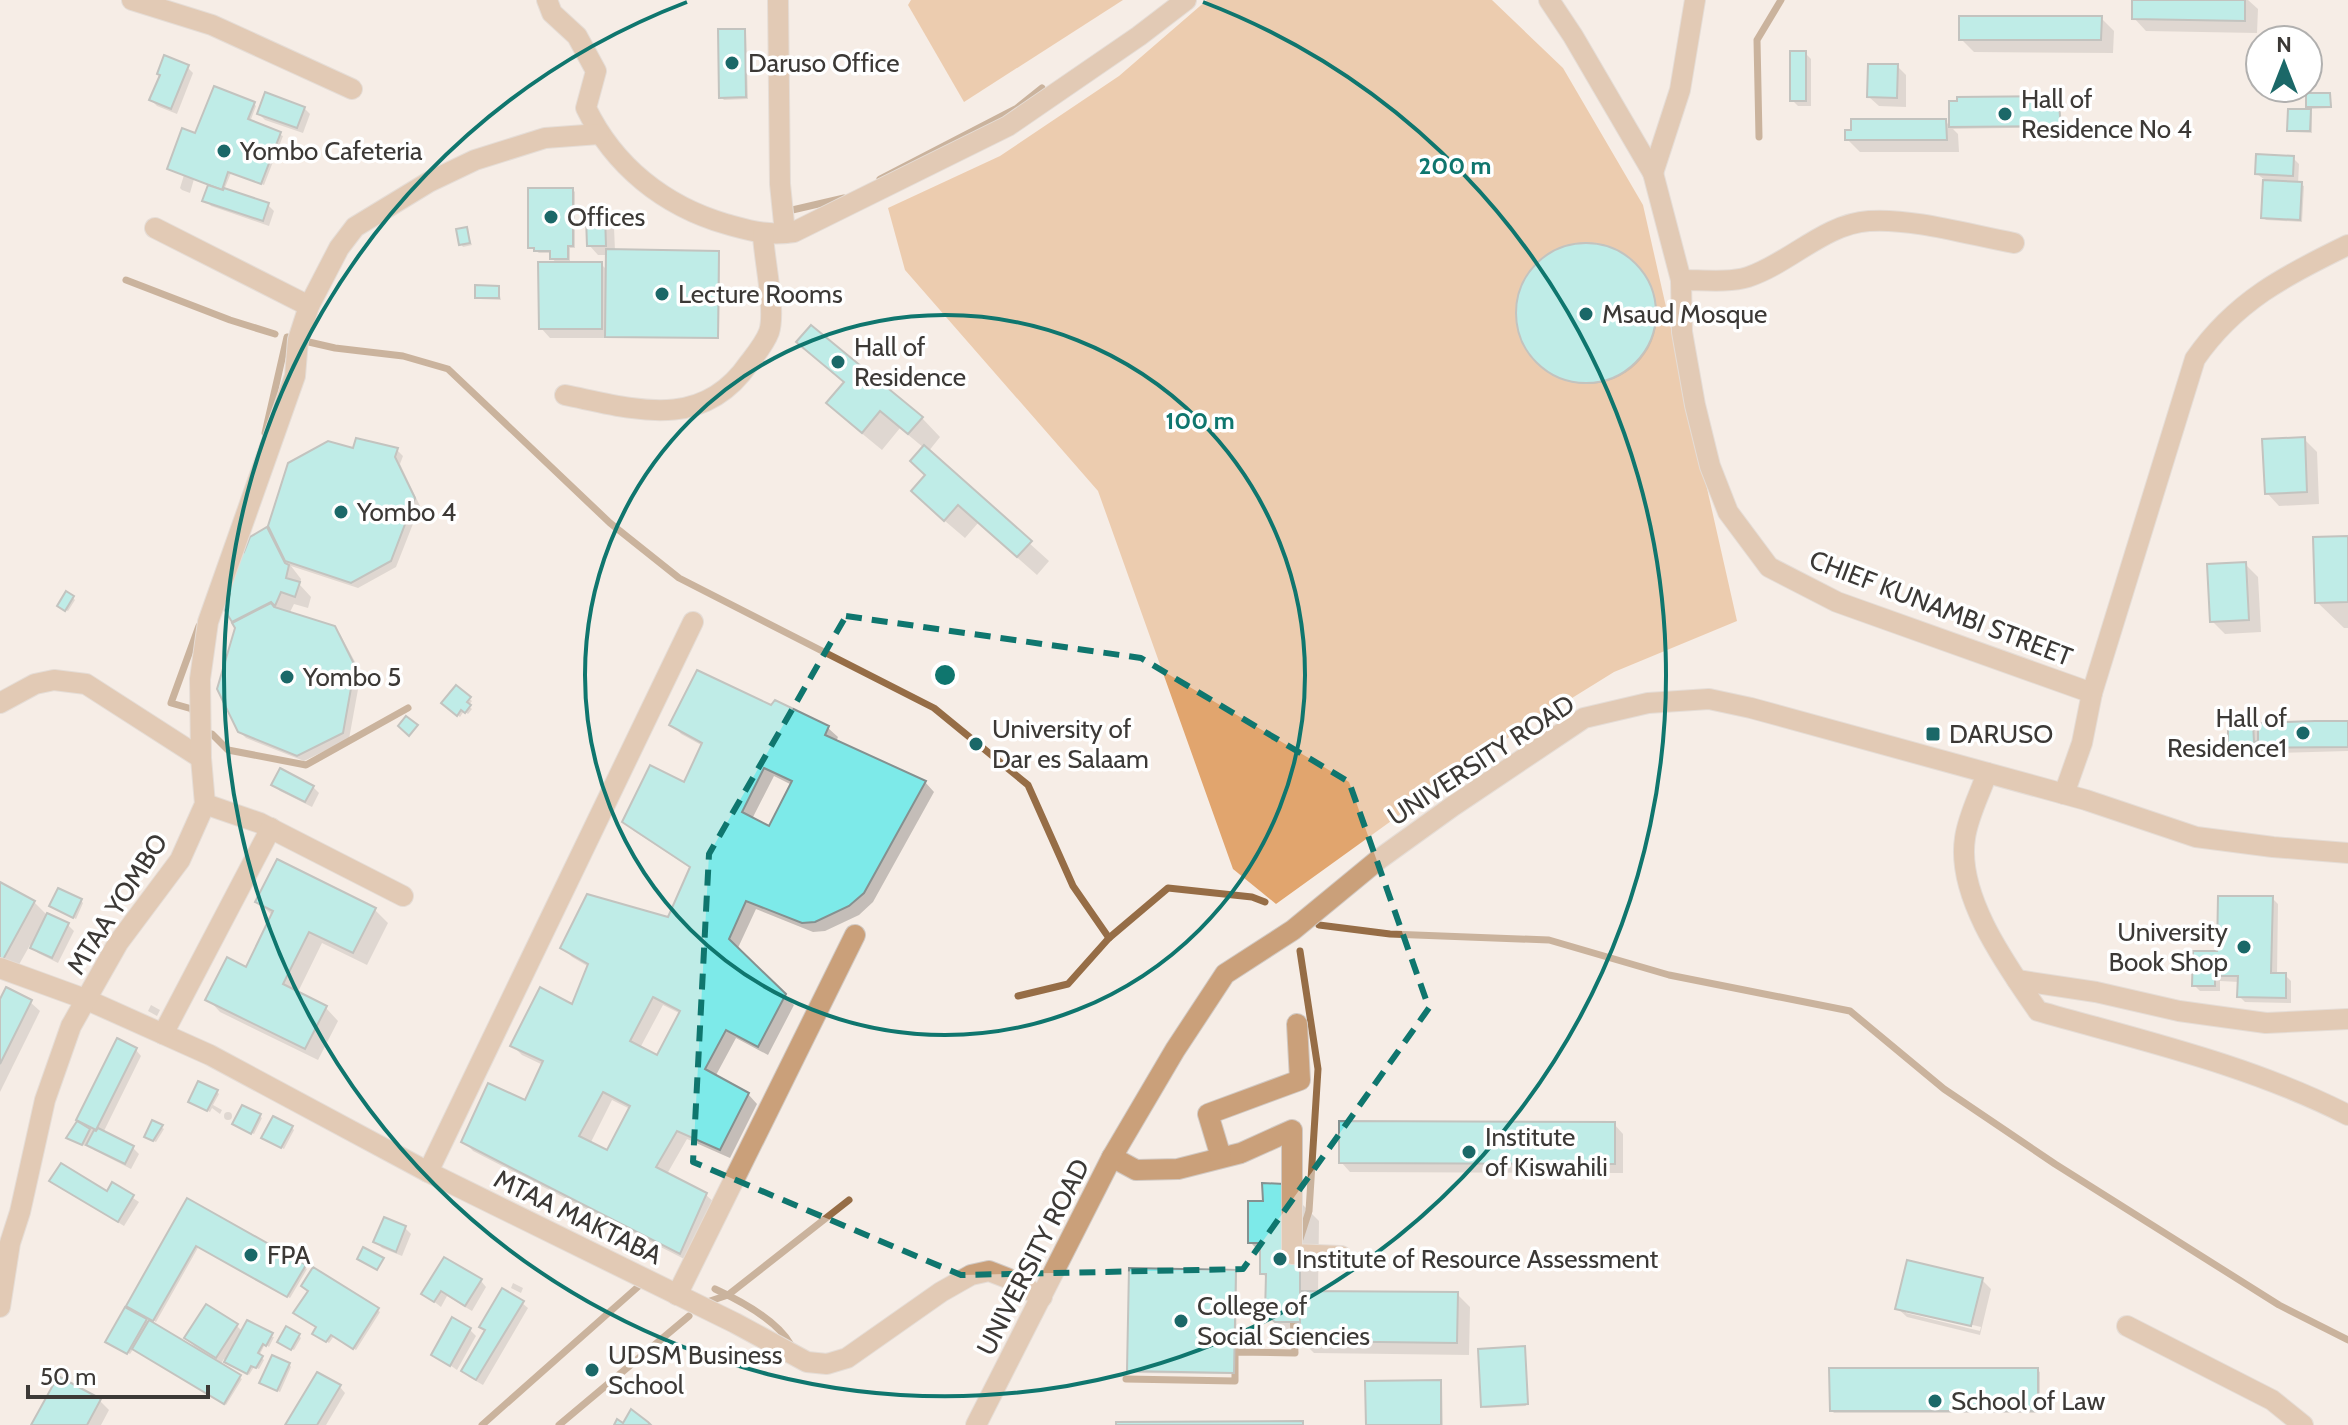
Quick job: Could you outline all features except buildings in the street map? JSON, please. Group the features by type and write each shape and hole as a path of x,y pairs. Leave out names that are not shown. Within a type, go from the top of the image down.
{"street":[{"path":"132,0 212,25 352,89"},
{"path":"547,0 552,13 577,36 596,71 586,108 599,134 627,168 670,202 708,219 763,235 794,232 1008,126 1186,0"},
{"path":"778,0 780,184 785,233"},
{"name":"CHIEF KUNAMBI STREET","path":"1549,0 1653,173 1681,280 1682,332 1710,466 1728,512 1769,567 1837,602 2092,693"},
{"path":"1653,173 1680,90 1695,0"},
{"name":"MTAA YOMBO","path":"0,1307 10,1243 45,1100 71,1026 118,943 180,860 205,804 200,679 208,622 295,376 298,340 309,306 339,248 355,227 389,205 475,160 545,138 599,134"},
{"path":"1681,280 1745,278 1786,260 1833,230 1868,221 1914,223 2014,243"},
{"path":"155,228 309,306"},
{"path":"565,395 657,411 711,401 728,388 742,373 769,332 771,315 763,235"},
{"name":"CHIEF KUNAMBI STREET","path":"2064,794 2082,743 2092,693 2195,359 2213,333 2240,307 2297,270 2348,245"},
{"path":"428,1172 693,622"},
{"path":"0,703 35,684 54,680 86,684 201,758"},
{"name":"UNIVERSITY ROAD","path":"976,1425 1112,1157 1175,1050 1225,974 1293,930 1378,860 1453,806 1584,718 1648,703 1709,699 2064,794 2196,837 2348,853"},
{"path":"1987,773 1965,833 1965,869 1979,912 2024,995 2038,1011 2216,1061 2316,1098 2348,1115"},
{"path":"205,804 271,828 403,896"},
{"path":"163,1034 271,828"},
{"path":"677,1295 855,935"},
{"name":"MTAA MAKTABA","path":"0,968 85,999 210,1055 428,1172 807,1362 827,1364 847,1358 941,1292 971,1275 989,1271 1042,1297"},
{"path":"2017,980 2096,992 2179,1011 2266,1023 2348,1019"},
{"path":"1221,1157 1208,1114 1300,1080 1297,1024"},
{"path":"1112,1157 1136,1170 1178,1169 1241,1153 1292,1130 1292,1254 1341,1256"},
{"path":"2127,1326 2272,1400 2303,1425"}],"highlighted area":[{"path":"846,616 1141,658 1349,782 1429,1008 1243,1269 961,1275 693,1162 709,854"}],"shaded area":[{"path":"911,0 1123,0 964,102 908,5"},
{"path":"1207,0 1492,0 1563,68 1643,205 1737,621 1614,672 1498,744 1276,904 1233,869 1098,491 905,270 888,208 1000,156 1119,76"}],"waterway":[{"path":"1759,137 1757,40 1781,0"},
{"path":"880,179 1017,108 1042,88"},
{"path":"788,211 844,198"},
{"path":"126,280 275,334"},
{"path":"265,433 287,337 335,348 403,356 448,369 610,523 679,578 934,708 1028,785 1073,886 1109,938"},
{"path":"195,716 192,709 171,703 199,626"},
{"path":"202,731 212,734 228,750 306,765 408,708"},
{"path":"1018,996 1068,984 1109,938 1168,888 1252,897 1265,902"},
{"path":"1319,925 1390,934 1549,940 1669,975 1850,1011 1944,1089 2055,1164 2279,1305 2348,1340"},
{"path":"1300,951 1318,1069 1309,1211 1300,1239"},
{"path":"707,1302 728,1295 849,1200"},
{"path":"482,1425 640,1285"},
{"path":"715,1289 768,1319 791,1345"},
{"path":"1126,1379 1235,1381 1235,1352 1295,1353 1293,1314"},
{"path":"559,1425 689,1316"}],"place":[{"name":"Daruso Office","path":"732,63"},
{"name":"Hall of Residence No 4","path":"2005,114"},
{"name":"Yombo Cafeteria","path":"224,151"},
{"name":"Offices","path":"551,217"},
{"name":"Lecture Rooms","path":"662,294"},
{"name":"Msaud Mosque","path":"1586,314"},
{"name":"Hall of Residence","path":"838,362"},
{"name":"Yombo 4","path":"341,512"},
{"name":"Yombo 5","path":"287,677"},
{"name":"Hall of Residence1","path":"2303,733"},
{"name":"DARUSO","path":"1933,734"},
{"name":"University of Dar es Salaam","path":"976,744"},
{"name":"University Book Shop","path":"2244,947"},
{"name":"Institute of Kiswahili","path":"1469,1152"},
{"name":"FPA","path":"251,1255"},
{"name":"Institute of Resource Assessment","path":"1280,1259"},
{"name":"College of Social Sciencies","path":"1181,1321"},
{"name":"UDSM Business School","path":"592,1370"},
{"name":"School of Law","path":"1935,1401"}]}
